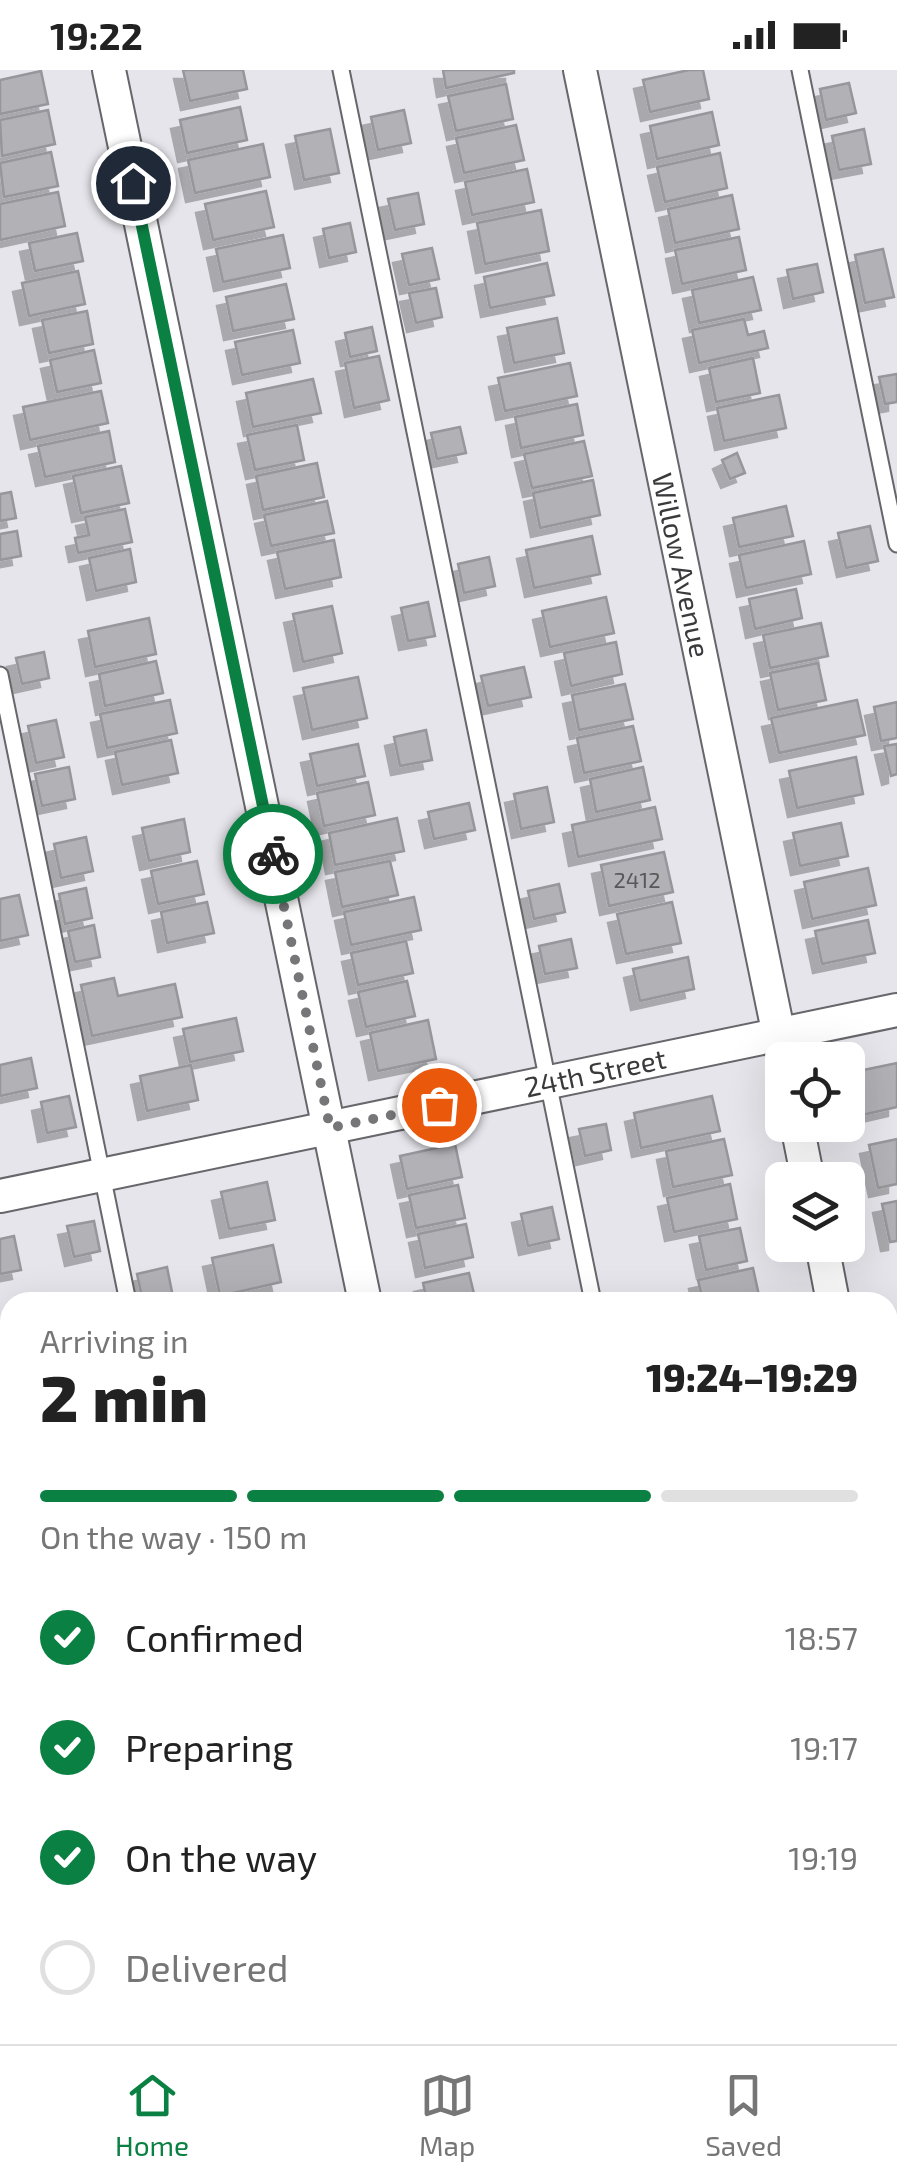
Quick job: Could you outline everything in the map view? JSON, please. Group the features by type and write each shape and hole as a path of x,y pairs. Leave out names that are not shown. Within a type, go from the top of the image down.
{"street":[{"path":"109,70 364,1292"},
{"name":"Willow Avenue","path":"580,70 780,1042"},
{"name":"24th Street","path":"797,1042 897,1010"},
{"name":"24th Street","path":"0,1196 549,1082 765,1049"},
{"path":"825,1262 831,1292"}],"lane":[{"path":"340,70 591,1292"},
{"path":"800,70 897,544"},
{"path":"0,675 126,1292"}],"building":[{"path":"183,70 243,70 247,89 190,101"},
{"path":"443,70 514,70 514,73 446,88"},
{"path":"703,70 709,99 650,112 643,80"},
{"path":"41,71 48,104 0,114 0,80"},
{"path":"849,83 856,113 826,120 820,89"},
{"path":"506,84 513,119 456,131 448,96"},
{"path":"240,107 247,140 187,153 180,120"},
{"path":"48,110 55,144 2,156 0,120"},
{"path":"404,110 411,143 378,150 371,117"},
{"path":"712,112 719,145 657,159 650,126"},
{"path":"516,125 524,160 464,173 456,138"},
{"path":"330,129 339,173 304,180 295,136"},
{"path":"864,129 871,164 839,170 832,136"},
{"path":"263,144 270,177 195,193 188,160"},
{"path":"51,152 58,186 4,197 0,163"},
{"path":"720,153 727,188 665,202 657,167"},
{"path":"527,169 534,202 472,215 465,182"},
{"path":"266,191 274,227 213,240 205,204"},
{"path":"58,192 65,226 0,240 0,204"},
{"path":"418,193 424,224 395,230 388,199"},
{"path":"732,195 739,229 675,243 668,209"},
{"path":"541,210 549,251 485,264 477,223"},
{"path":"350,223 356,252 329,258 323,229"},
{"path":"77,233 83,261 35,271 29,243"},
{"path":"283,235 290,268 223,282 216,249"},
{"path":"739,237 746,270 682,284 675,250"},
{"path":"432,248 439,279 409,285 402,254"},
{"path":"883,249 894,297 865,303 855,255"},
{"path":"547,263 554,295 490,308 484,277"},
{"path":"817,264 823,292 793,299 787,270"},
{"path":"78,271 85,304 29,316 22,283"},
{"path":"753,277 761,310 699,323 692,290"},
{"path":"286,284 294,319 233,331 226,297"},
{"path":"436,288 442,317 416,323 409,293"},
{"path":"87,311 93,344 49,353 42,320"},
{"path":"557,318 564,353 514,363 507,328"},
{"path":"744,319 748,335 764,331 768,348 699,363 692,330"},
{"path":"372,327 377,351 350,357 345,333"},
{"path":"293,330 300,363 242,375 235,342"},
{"path":"94,350 101,383 57,392 50,360"},
{"path":"379,356 389,400 354,408 345,363"},
{"path":"753,358 760,393 716,402 709,368"},
{"path":"570,363 577,396 505,411 498,378"},
{"path":"897,374 897,402 885,404 879,377"},
{"path":"313,379 321,413 253,427 246,393"},
{"path":"101,391 108,423 30,440 23,407"},
{"path":"779,395 786,428 724,441 717,408"},
{"path":"577,404 583,435 521,448 515,417"},
{"path":"297,425 304,460 255,470 247,435"},
{"path":"460,427 466,453 437,459 431,433"},
{"path":"109,431 115,462 45,477 38,446"},
{"path":"584,441 592,476 532,488 524,454"},
{"path":"737,453 745,473 730,479 722,460"},
{"path":"317,463 324,497 263,510 256,476"},
{"path":"121,466 129,503 81,513 73,476"},
{"path":"593,480 600,515 540,528 533,493"},
{"path":"11,492 16,518 0,521 0,494"},
{"path":"327,501 334,533 271,546 264,515"},
{"path":"786,506 793,536 739,547 733,518"},
{"path":"125,509 132,542 78,553 75,538 89,535 85,517"},
{"path":"870,526 878,561 846,568 838,533"},
{"path":"17,531 21,556 0,560 0,534"},
{"path":"592,536 600,574 534,588 526,550"},
{"path":"334,540 341,577 285,589 277,552"},
{"path":"804,541 811,574 746,588 739,555"},
{"path":"130,549 136,582 96,591 89,558"},
{"path":"489,557 495,586 464,593 458,564"},
{"path":"796,589 802,618 755,629 749,599"},
{"path":"606,597 614,633 550,647 542,611"},
{"path":"428,602 435,636 408,641 401,608"},
{"path":"332,606 342,653 303,662 293,614"},
{"path":"149,618 156,654 95,667 88,631"},
{"path":"821,623 828,656 770,668 763,635"},
{"path":"616,642 622,674 571,686 564,653"},
{"path":"44,652 49,678 22,684 16,658"},
{"path":"156,661 163,693 105,706 99,674"},
{"path":"818,663 826,700 778,710 770,673"},
{"path":"524,667 531,697 488,706 481,676"},
{"path":"358,677 367,718 312,730 303,688"},
{"path":"625,684 633,719 579,730 572,695"},
{"path":"170,700 177,733 107,748 100,714"},
{"path":"857,700 865,735 779,753 771,718"},
{"path":"897,702 897,738 881,741 874,707"},
{"path":"56,720 64,757 36,763 28,726"},
{"path":"633,726 641,761 584,773 577,738"},
{"path":"426,730 432,760 400,766 394,737"},
{"path":"171,740 178,773 122,785 115,752"},
{"path":"358,744 365,776 317,786 310,754"},
{"path":"897,744 897,774 891,776 884,746"},
{"path":"856,757 863,794 797,808 789,771"},
{"path":"69,767 75,799 42,806 35,774"},
{"path":"643,767 650,800 596,812 590,779"},
{"path":"368,782 375,815 324,826 317,793"},
{"path":"547,787 554,822 521,829 514,794"},
{"path":"469,803 475,830 434,839 428,812"},
{"path":"655,807 662,839 578,857 572,825"},
{"path":"397,818 404,851 335,865 329,833"},
{"path":"184,819 190,852 149,861 142,828"},
{"path":"841,823 848,856 800,866 793,833"},
{"path":"86,837 93,871 61,878 54,844"},
{"path":"664,852 673,892 609,906 601,865"},
{"path":"197,861 204,894 158,904 151,871"},
{"path":"390,861 398,895 342,907 335,872"},
{"path":"868,868 876,905 812,919 804,882"},
{"path":"559,884 565,912 534,919 528,891"},
{"path":"86,888 92,918 65,924 59,894"},
{"path":"19,895 28,935 0,941 0,899"},
{"path":"414,897 421,930 351,945 344,912"},
{"path":"207,902 214,933 167,943 161,912"},
{"path":"672,902 681,943 626,954 617,914"},
{"path":"868,920 875,953 822,964 815,931"},
{"path":"94,925 100,957 75,962 68,931"},
{"path":"571,939 577,968 545,974 539,946"},
{"path":"406,941 413,973 358,985 351,953"},
{"path":"688,957 694,989 640,1001 633,969"},
{"path":"114,978 118,996 175,984 182,1017 92,1036 81,985"},
{"path":"407,981 415,1016 366,1027 358,992"},
{"path":"236,1018 243,1051 190,1062 183,1029"},
{"path":"428,1020 436,1059 378,1071 370,1033"},
{"path":"31,1058 37,1088 0,1096 0,1065"},
{"path":"897,1063 897,1107 865,1114 865,1070"},
{"path":"191,1065 198,1100 147,1111 140,1076"},
{"path":"69,1096 76,1127 47,1133 41,1102"},
{"path":"712,1096 720,1131 641,1148 634,1113"},
{"path":"606,1124 611,1150 585,1156 579,1129"},
{"path":"724,1139 732,1175 673,1187 666,1151"},
{"path":"897,1139 897,1184 878,1188 869,1145"},
{"path":"455,1144 462,1177 407,1189 400,1156"},
{"path":"267,1182 275,1220 229,1229 221,1192"},
{"path":"730,1184 737,1219 674,1232 667,1198"},
{"path":"458,1185 465,1218 416,1228 409,1195"},
{"path":"897,1201 897,1241 890,1242 882,1204"},
{"path":"552,1207 559,1239 528,1246 521,1214"},
{"path":"94,1221 100,1251 74,1257 67,1226"},
{"path":"466,1224 473,1257 425,1268 418,1234"},
{"path":"740,1228 747,1261 706,1270 699,1236"},
{"path":"14,1236 21,1270 0,1274 0,1239"},
{"path":"273,1245 281,1282 219,1292 212,1258"},
{"path":"167,1267 172,1292 141,1292 137,1274"},
{"path":"753,1268 758,1292 701,1292 698,1280"},
{"path":"469,1273 474,1292 425,1292 423,1283"}],"way so far":[{"path":"273,854 330,1128 439,1105"}],"route":[{"path":"133,183 273,854"}]}
